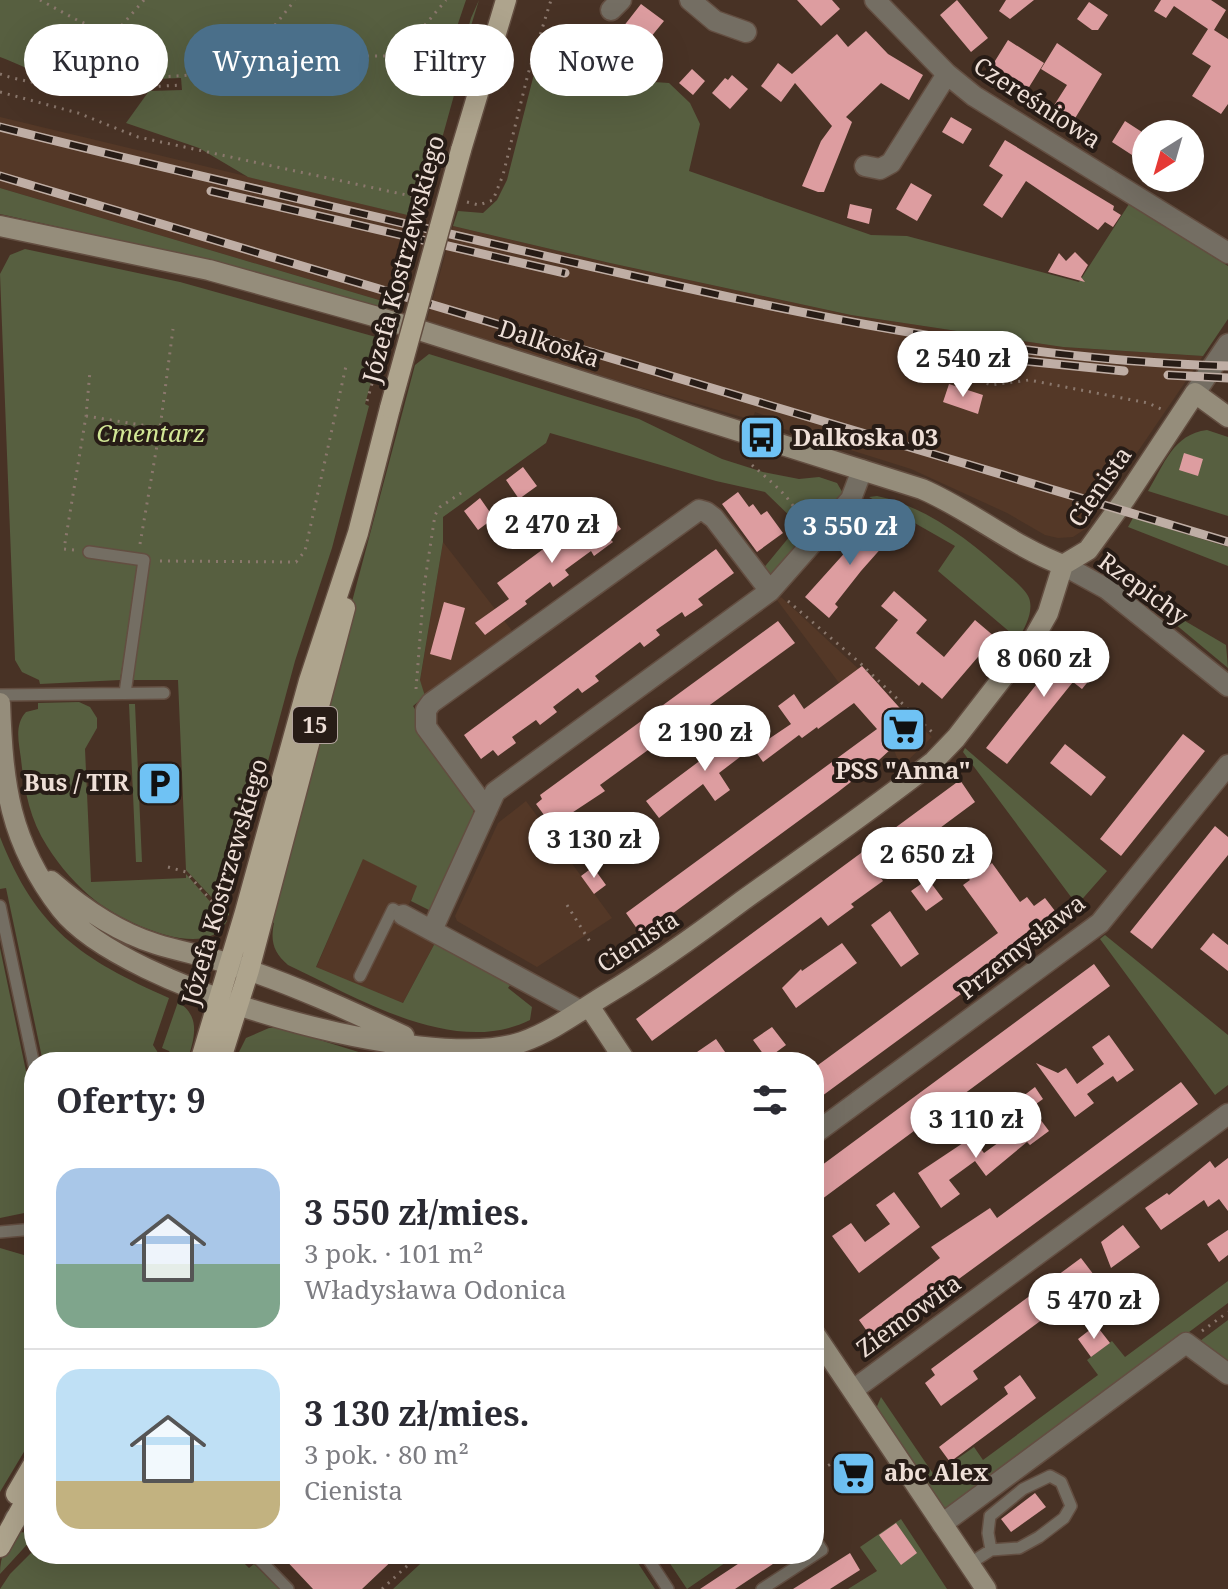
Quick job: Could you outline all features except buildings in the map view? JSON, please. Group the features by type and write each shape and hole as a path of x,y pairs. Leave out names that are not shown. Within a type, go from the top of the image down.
{"main road":[{"name":"Józefa Kostrzewskiego","path":"222,1052 229,1002 326,685 352,577 358,533 390,408 506,0"},
{"name":"Józefa Kostrzewskiego","path":"205,1052 229,1002"},
{"path":"0,1547 16,1517 24,1493"}],"street":[{"path":"690,0 715,21 746,32"},
{"name":"Czereśniowa","path":"875,0 947,74 974,96 1228,253"},
{"path":"865,166 880,169 891,163 947,74"},
{"name":"Dalkoska","path":"0,226 209,270 381,318 862,470 947,500 1032,554 1063,565"},
{"path":"1228,344 1195,393 1228,417"},
{"name":"Cienista","path":"500,1052 544,1033 654,966 934,761 956,738 1035,636 1048,613 1063,565 1088,550 1195,393"},
{"path":"432,930 495,792 775,592 851,499 862,470"},
{"path":"487,810 426,727 426,710 431,703 699,510 714,518 775,592"},
{"name":"Rzepichy","path":"1063,565 1107,589 1228,686"},
{"name":"Cienista","path":"0,703 2,761 8,801 33,865 62,911 89,935 140,966 229,1002 337,1033 475,1052"},
{"name":"Przemysława","path":"824,1127 1100,923 1228,765"},
{"name":"Cienista","path":"33,865 71,898 122,930 153,943 239,967 427,1047"},
{"path":"403,915 585,1008 618,1052"},
{"name":"Ziemowita","path":"853,1390 1228,1114"},
{"path":"942,1524 1186,1343 1228,1374"},
{"path":"824,1350 986,1589"}],"lane":[{"path":"89,552 140,560 125,693"},
{"path":"0,695 164,693"},
{"path":"0,906 31,1052"},
{"path":"360,976 393,909 403,915"},
{"path":"0,1232 24,1230"},
{"path":"969,1564 991,1550 1019,1548 1064,1518 1071,1506 1061,1482 1050,1476 1023,1489 990,1516 991,1550"},
{"path":"264,1564 288,1589"},
{"path":"652,1564 668,1589"},
{"path":"762,1589 800,1564"}],"path":[{"path":"40,0 89,24"},
{"path":"124,24 144,0"},
{"path":"276,24 295,0"},
{"path":"369,56 399,56 446,0"},
{"path":"461,200 479,205 493,200 503,175 528,74 551,0"},
{"path":"0,74 44,83 121,88 182,85"},
{"path":"0,92 78,113 138,137 425,199"},
{"path":"173,329 140,560 296,562 301,558 346,366"},
{"path":"367,401 385,336"},
{"path":"949,370 991,385 1029,380 1148,403 1168,412"},
{"path":"89,552 64,549 86,416 90,371"},
{"path":"86,416 160,428"},
{"path":"752,465 800,515 803,554"},
{"path":"426,710 415,691 424,587 435,515 440,507 464,491"},
{"path":"775,592 860,663 939,738"},
{"path":"168,867 186,872 225,918"},
{"path":"567,905 592,945"},
{"path":"1186,1343 1228,1312"},
{"path":"824,1469 848,1458 858,1458 866,1466 873,1463"},
{"path":"382,1589 409,1564"}],"shaded area":[{"path":"0,117 420,218 396,305 0,188"},
{"path":"453,226 851,315 1063,347 1203,356 1085,529 1073,537 1058,538 1045,535 1007,513 911,469 771,425 772,418 755,412 752,420 426,324"},
{"path":"443,542 513,632 425,696 420,681"},
{"path":"781,597 932,737 901,767 893,748 854,703 777,600"},
{"path":"526,801 612,918 537,967 457,921 455,916 498,823"},
{"path":"363,858 418,886 399,924 435,943 403,1003 316,968"}],"green space":[{"path":"0,0 466,0 458,24 385,24 385,96 454,96 420,218 248,177 199,148 126,123 145,96 168,96 168,90 182,90 181,78 168,79 168,24 24,24 24,66 0,57"},
{"path":"663,83 669,83 690,103 700,124 689,171 871,235 907,236 1079,282 1129,204 1228,266 1228,319 1203,356 1063,347 851,315 453,226 458,211 483,213 497,200 507,180 530,90 530,96 663,96"},
{"path":"0,188 396,305 394,312 217,262 0,214"},
{"name":"Cmentarz","path":"25,249 180,282 383,339 332,548 295,661 229,906 229,916 186,870 178,680 131,680 137,574 120,680 40,684 39,680 22,672 15,660 0,274 10,255"},
{"path":"429,354 639,419 722,459 763,472 799,479 819,477 837,483 844,495 773,576 769,576 762,570 799,525 765,492 550,433 546,443 443,517 443,542 420,680 425,696 413,706 474,807 472,821 431,911 411,901 417,886 363,859 316,967 403,1003 435,943 511,984 508,988 532,1007 530,1020 501,1030 470,1032 438,1028 374,1006 288,965 274,947 274,923 267,921 415,365"},
{"path":"1207,430 1228,437 1228,516 1148,491 1178,444 1195,433"},
{"path":"877,496 913,508 947,527 1020,586 1029,598 1030,614 1018,639 938,571 955,546 869,497"},
{"path":"1133,518 1228,547 1228,566 1128,527"},
{"path":"1139,594 1226,645 1228,668"},
{"path":"79,702 90,707 97,718 97,728 85,749 91,882 186,878 186,874 227,921 216,933 201,938 183,938 163,934 124,918 82,889 47,846 36,826 26,793 19,741 20,723 26,712 38,709 38,703"},
{"path":"129,704 135,704 142,862 136,862"},
{"path":"965,748 1107,871 1077,905 963,752"},
{"path":"0,837 29,895 65,937 111,969 169,998 153,1045 158,1052 41,1052 6,888 0,889"},
{"path":"1105,935 1228,1035 1228,1085 1215,1095 1100,939"},
{"path":"0,948 24,1062 24,1213 0,1218"},
{"path":"178,1002 191,1014 193,1022 194,1037 190,1052 170,1052 162,1048"},
{"path":"269,1028 281,1028 359,1052 239,1052 246,1038"},
{"path":"0,1248 24,1255 24,1452 0,1492"},
{"path":"1228,1281 1228,1303 953,1508 947,1510 940,1505 875,1411 881,1397 934,1475 974,1447 983,1460 1098,1375 1087,1360 1112,1341 1125,1357"},
{"path":"1228,1320 1228,1369 1196,1344"},
{"path":"901,1519 947,1589 848,1589 877,1571 860,1547"},
{"path":"19,1532 24,1532 24,1548 0,1574 1,1561"},
{"path":"24,1560 24,1564 245,1564 249,1568 254,1564 279,1589 0,1589"},
{"path":"420,1564 639,1564 655,1589 393,1589"},
{"path":"670,1564 723,1564 687,1589"}],"railway":[{"path":"0,127 432,230 819,316 981,344 1145,362 1228,366"},
{"path":"0,176 1228,542"},
{"path":"211,191 565,273"},
{"path":"1025,361 1124,371"},
{"path":"1168,375 1228,378"}],"place":[{"name":"Dalkoska 03","path":"762,438"},
{"name":"PSS \"Anna\"","path":"903,729"},
{"name":"Bus / TIR","path":"160,783"},
{"name":"abc Alex","path":"853,1473"}]}
